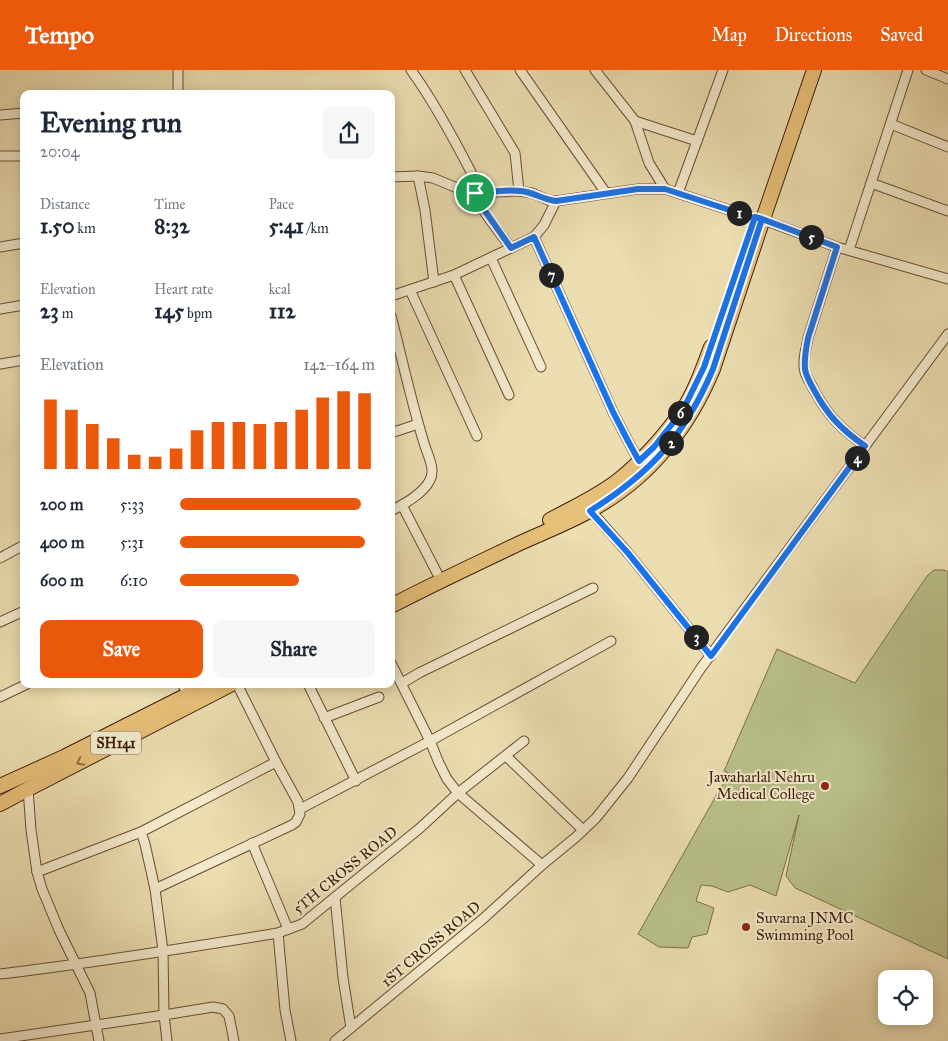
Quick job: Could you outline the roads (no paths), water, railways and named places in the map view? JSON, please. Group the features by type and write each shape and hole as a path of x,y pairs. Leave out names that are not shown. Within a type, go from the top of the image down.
{"main road":[{"path":"395,604 590,511 619,492 645,471 673,440 704,391 713,369 757,218 804,70"},
{"path":"395,593 588,500 619,480 654,447 683,410 704,367 757,218 814,70"},
{"name":"SH141","path":"0,804 224,688"},
{"name":"SH141","path":"0,786 64,757 185,689"}],"street":[{"path":"178,70 178,90"},
{"path":"411,70 455,140 472,174 476,185 475,193 480,204 511,248"},
{"path":"465,70 515,153 520,191"},
{"path":"520,70 606,193"},
{"path":"594,70 636,122 649,163 665,189"},
{"path":"678,193 723,70"},
{"path":"849,250 908,70"},
{"path":"926,70 948,79"},
{"path":"0,114 20,113"},
{"path":"636,122 697,141"},
{"path":"891,124 948,147"},
{"path":"0,156 20,156"},
{"path":"418,176 426,210 434,282"},
{"path":"395,177 418,176 433,178 462,190 475,193 520,191 556,201 638,189 665,189 757,218 837,247 948,279"},
{"path":"871,183 948,211"},
{"path":"395,295 454,274 534,237 544,226 556,201"},
{"path":"534,237 613,412 639,461"},
{"path":"0,247 20,244"},
{"path":"837,247 808,338 805,372 820,401 830,415 846,432 865,446"},
{"path":"491,258 541,367"},
{"path":"454,274 509,395"},
{"path":"410,290 477,436"},
{"path":"0,308 20,305"},
{"path":"395,332 432,471 431,479 419,492 395,509"},
{"name":"1ST CROSS ROAD","path":"335,1041 484,918 596,818 628,778 701,668 948,334"},
{"path":"0,364 20,361"},
{"path":"395,432 418,424"},
{"path":"402,505 437,573"},
{"path":"590,511 628,553 711,656"},
{"path":"0,558 20,547"},
{"path":"402,683 593,588"},
{"path":"0,622 20,613"},
{"path":"300,810 611,641"},
{"path":"395,670 447,779 458,793 542,865"},
{"path":"0,697 20,687"},
{"path":"155,889 292,825 298,818 300,810 298,802 239,688"},
{"path":"310,688 356,781"},
{"path":"324,718 379,697"},
{"name":"5TH CROSS ROAD","path":"0,974 76,965 278,933 302,924 420,828 458,793 524,741"},
{"path":"506,756 584,830"},
{"path":"37,872 141,832 276,762"},
{"path":"28,789 37,872 59,930 90,993 100,1041"},
{"path":"141,832 155,889 163,951 164,1015 167,1041"},
{"path":"252,843 288,929"},
{"path":"335,897 343,978 351,1028"},
{"path":"278,933 284,1010 291,1041"},
{"path":"0,1039 214,1007 223,1009 228,1016 234,1041"}],"place":[{"name":"Jawaharlal Nehru Medical College","path":"825,786"},
{"name":"Suvarna JNMC Swimming Pool","path":"746,927"}]}
